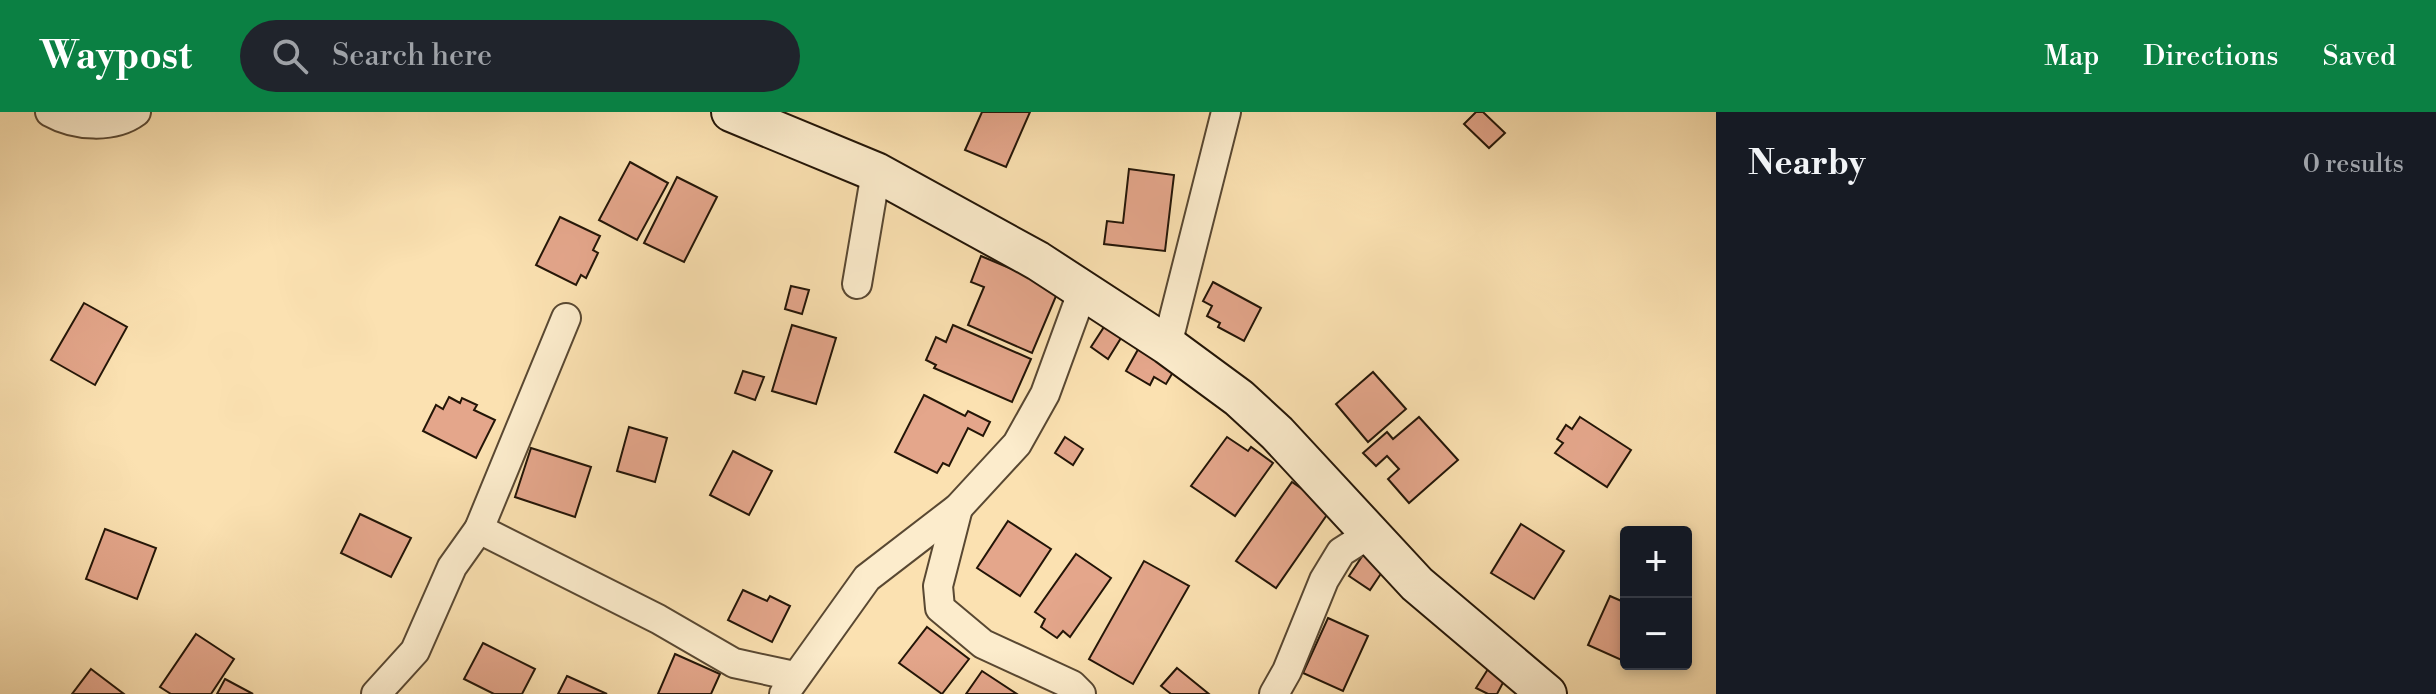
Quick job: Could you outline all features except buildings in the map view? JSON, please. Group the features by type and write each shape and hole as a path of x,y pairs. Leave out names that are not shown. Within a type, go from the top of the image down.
{"street":[{"path":"50,112 94,124 123,121 136,112"},
{"path":"731,112 876,172 1038,261 1167,345 1239,398 1277,433 1417,584 1547,694"},
{"path":"1167,345 1226,112"},
{"path":"857,284 876,172"},
{"path":"479,529 658,619 734,663 789,685 867,578 958,508 1017,444 1045,394 1083,290"},
{"path":"376,694 415,651 452,567 479,529 566,318"},
{"path":"958,508 938,586 940,608 983,644 1072,685 1081,694"},
{"path":"1274,694 1287,671 1324,580 1341,552 1371,533"}]}
